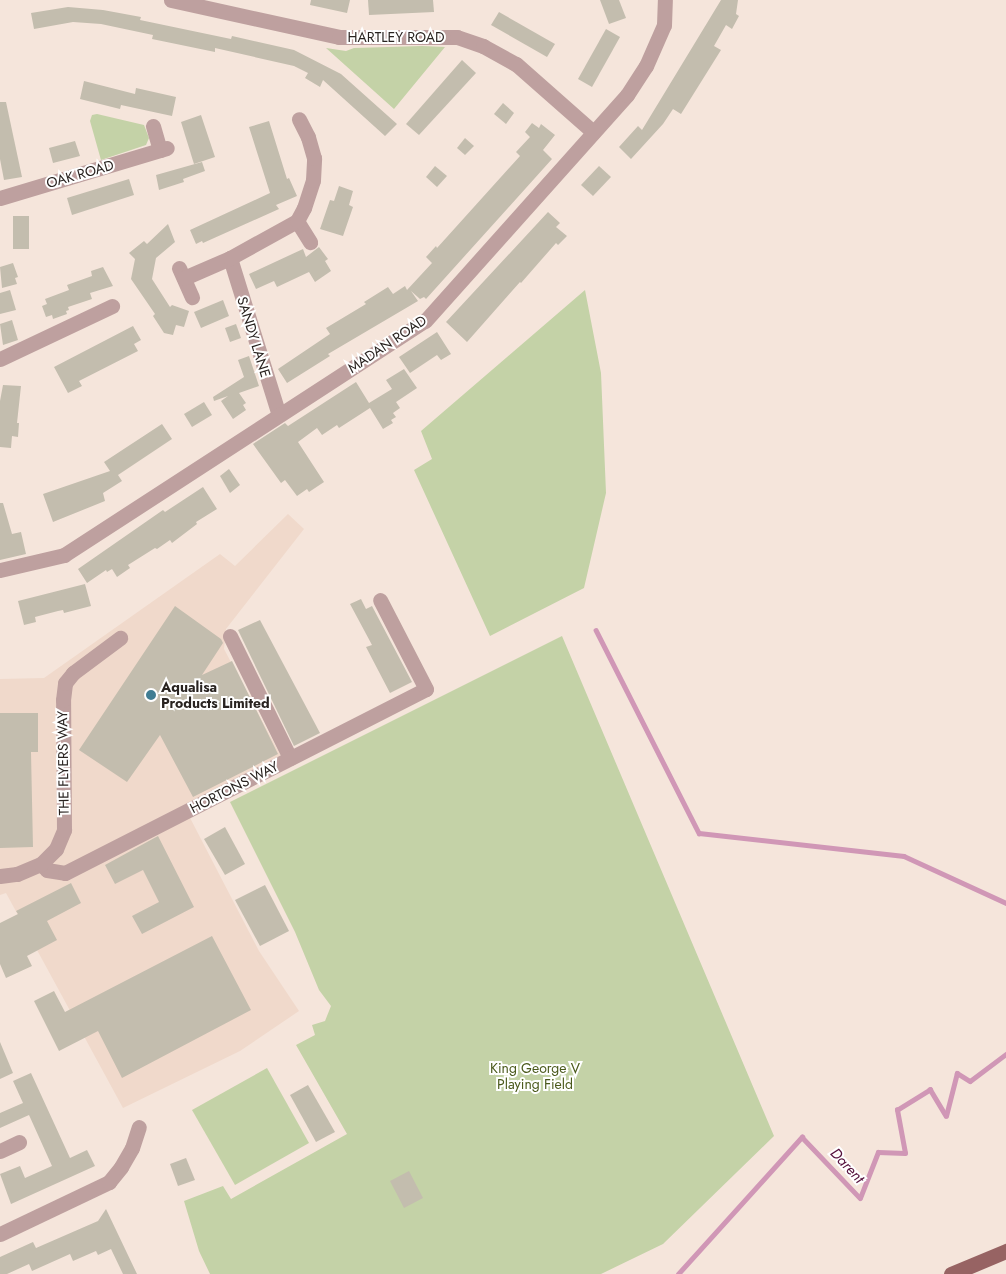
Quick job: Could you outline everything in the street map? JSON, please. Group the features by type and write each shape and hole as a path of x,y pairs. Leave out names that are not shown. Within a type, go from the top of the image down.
{"main road":[{"path":"951,1274 1006,1251"}],"street":[{"name":"MADAN ROAD","path":"0,570 64,555 425,321 627,96 646,66 664,25 665,0"},
{"name":"HARTLEY ROAD","path":"180,1 338,37 457,37 483,46 516,64 593,132"},
{"path":"192,297 182,273 230,258 297,221 304,208 313,180 314,158 308,137 299,119"},
{"name":"OAK ROAD","path":"0,198 164,149 152,126"},
{"path":"297,221 310,242"},
{"name":"SANDY LANE","path":"230,258 279,415"},
{"path":"0,359 112,306"},
{"name":"HORTONS WAY","path":"41,864 47,870 65,873 426,689 380,600"},
{"path":"230,636 290,758"},
{"name":"THE FLYERS WAY","path":"0,876 18,874 41,864 56,849 64,830 62,700 65,683 73,673 120,638"},
{"path":"1,1230 108,1182 121,1167 132,1148 139,1127"},
{"path":"0,1151 19,1142"}],"shaded area":[{"path":"288,514 304,529 226,629 224,649 284,762 188,814 259,951 299,1011 240,1051 123,1108 6,893 0,895 0,679 44,678 220,554 235,566"}],"green space":[{"path":"445,47 394,109 326,48 346,51 354,48"},
{"path":"97,114 144,125 149,138 146,145 101,160 90,121 92,115"},
{"path":"585,290 601,373 606,493 584,588 490,636 414,470 432,459 421,431"},
{"name":"King George V Playing Field","path":"562,636 774,1136 663,1244 601,1274 210,1274 199,1251 184,1201 223,1186 231,1199 347,1134 296,1045 315,1035 312,1025 325,1021 331,1006 319,990 295,932 230,802"},
{"path":"267,1068 309,1143 235,1185 192,1110"}],"building":[{"path":"311,0 350,0 347,13 310,5"},
{"path":"368,0 433,0 434,12 369,15"},
{"path":"600,0 619,0 626,18 609,24"},
{"path":"721,0 738,0 736,14 739,16 732,29 726,25 714,46 721,50 681,114 673,109 663,124 631,159 619,147 638,126 642,130"},
{"path":"68,7 103,10 141,17 140,20 231,39 232,36 294,50 341,74 397,124 385,136 323,80 320,87 305,78 308,73 294,66 215,48 215,52 152,39 153,35 101,24 73,22 34,29 31,13"},
{"path":"499,12 555,44 547,57 491,25"},
{"path":"606,29 620,37 592,87 578,79"},
{"path":"462,60 476,73 419,135 406,124"},
{"path":"84,81 135,94 136,88 176,97 172,116 121,105 120,109 80,99"},
{"path":"0,102 6,102 22,177 4,180 0,159"},
{"path":"503,103 514,113 506,124 494,114"},
{"path":"201,115 215,157 194,164 181,122"},
{"path":"269,121 287,179 289,178 297,196 276,205 279,209 203,243 202,241 196,244 190,230 270,193 249,127"},
{"path":"532,123 539,128 541,124 555,135 543,150 552,159 426,299 424,297 420,299 411,291 418,301 328,354 330,356 287,383 278,369 330,334 326,328 366,304 364,302 388,287 393,294 405,286 407,290 432,263 426,257 436,246 437,248 520,156 516,152 530,137 525,132"},
{"path":"465,138 474,146 465,155 457,148"},
{"path":"75,141 80,156 53,163 49,148"},
{"path":"202,162 205,171 183,179 184,182 159,190 156,175"},
{"path":"435,166 447,176 437,187 426,177"},
{"path":"599,166 611,177 593,196 581,185"},
{"path":"129,179 134,195 72,215 67,198"},
{"path":"339,186 353,191 349,205 353,207 343,236 320,229 330,200 334,201"},
{"path":"548,212 560,223 556,227 567,236 558,245 556,243 467,342 446,322"},
{"path":"13,216 29,216 29,249 13,249"},
{"path":"168,224 175,242 156,258 152,279 170,307 172,305 189,311 184,327 176,325 173,335 164,333 153,316 155,314 131,279 135,259 129,253 144,241 147,244"},
{"path":"319,247 328,259 325,261 331,271 315,282 309,272 277,287 274,281 256,289 249,274 303,249 306,257"},
{"path":"13,263 18,277 15,278 17,284 2,288 0,267"},
{"path":"103,267 113,286 90,293 92,299 68,307 67,314 53,319 52,315 46,317 42,306 47,304 45,299 69,290 67,285 92,276 91,271"},
{"path":"10,290 16,310 0,314 0,293"},
{"path":"223,300 229,316 201,328 194,312"},
{"path":"12,320 18,340 3,345 0,324"},
{"path":"236,324 241,338 230,342 225,328"},
{"path":"133,326 141,340 134,344 138,351 79,381 82,386 68,393 54,367"},
{"path":"437,332 451,354 441,360 437,355 410,373 399,357"},
{"path":"249,356 259,386 239,393 246,403 243,405 246,410 233,419 221,401 228,396 214,401 213,397 244,377 238,360"},
{"path":"404,369 417,388 396,402 400,408 393,413 396,417 391,420 393,423 383,429 370,408 339,428 337,425 322,435 317,428 298,442 324,482 309,492 307,489 297,496 285,480 281,483 253,444 285,423 288,426 356,382 369,403 392,389 386,380"},
{"path":"3,385 21,386 17,423 19,423 18,437 12,436 11,448 0,447 0,401"},
{"path":"204,402 212,415 192,427 184,414"},
{"path":"162,424 172,439 118,475 122,481 103,493 105,501 53,522 43,494 110,471 104,462"},
{"path":"229,469 240,485 230,493 220,476"},
{"path":"203,487 217,509 196,522 197,524 172,543 170,540 128,565 130,568 117,577 112,569 107,572 106,570 87,583 78,569 163,510 165,512"},
{"path":"0,503 3,503 12,534 21,532 26,554 0,560"},
{"path":"85,584 91,606 64,613 63,610 35,617 36,622 24,625 18,601"},
{"path":"361,599 366,609 372,606 412,682 390,693 366,647 372,645 350,604"},
{"path":"175,606 221,639 223,643 202,675 232,661 278,754 193,797 160,735 127,782 79,750"},
{"path":"260,620 320,733 294,746 238,630"},
{"path":"0,713 38,713 38,752 31,752 33,847 0,848"},
{"path":"225,827 245,864 225,875 204,839"},
{"path":"158,836 194,907 142,934 132,916 159,902 143,870 115,884 105,865"},
{"path":"71,883 81,903 47,921 57,940 27,956 32,966 6,978 0,964 0,923 18,914 16,911"},
{"path":"265,885 289,931 260,946 235,900"},
{"path":"212,936 251,1010 122,1078 98,1031 59,1051 34,1001 54,991 65,1012"},
{"path":"0,1042 13,1073 0,1079"},
{"path":"31,1073 70,1158 87,1150 95,1166 11,1204 0,1174 20,1166 25,1178 52,1166 29,1115 0,1128 0,1113 23,1103 13,1081"},
{"path":"308,1085 335,1132 316,1142 290,1095"},
{"path":"186,1158 195,1180 178,1186 170,1164"},
{"path":"409,1171 423,1198 404,1208 390,1181"},
{"path":"106,1209 137,1274 123,1274 111,1249 98,1255 96,1251 73,1261 70,1254 32,1271 29,1264 7,1274 0,1274 0,1257 33,1242 36,1248 98,1221"}],"waterway":[{"path":"596,630 699,833 904,856 1006,903"},
{"name":"Darent","path":"678,1274 802,1137 860,1198 878,1152 905,1153 897,1110 930,1089 946,1116 957,1073 970,1081 1006,1054"}],"place":[{"name":"Aqualisa Products Limited","path":"151,695"}]}
